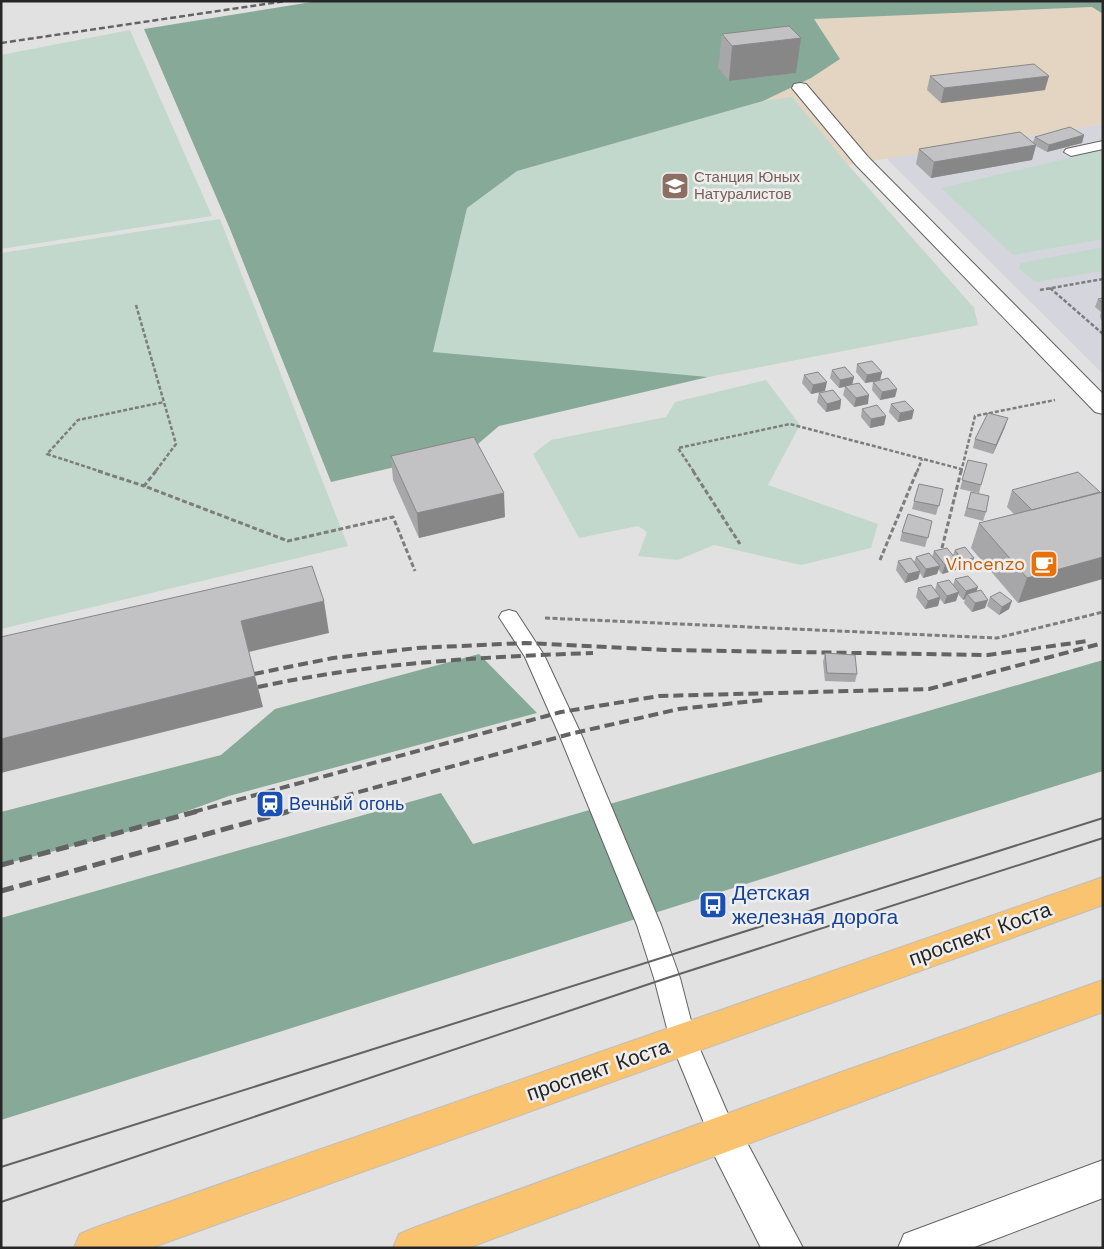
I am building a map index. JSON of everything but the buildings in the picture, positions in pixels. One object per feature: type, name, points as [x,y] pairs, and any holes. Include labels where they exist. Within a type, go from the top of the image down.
[{"type":"main road","name":"проспект Коста","points":[[94,1248],[1103,891]]},
{"type":"main road","points":[[413,1248],[723,1135],[943,1052],[1103,996]]},
{"type":"street","points":[[800,88],[862,161],[1096,400]]},
{"type":"street","points":[[723,1135],[783,1248]]},
{"type":"street","points":[[918,1248],[1103,1179]]},
{"type":"lane","points":[[1071,152],[1103,145]]},
{"type":"lane","points":[[509,617],[534,655],[561,712],[649,925],[667,978],[683,1040],[723,1135]]},
{"type":"path","points":[[1040,290],[1103,279]]},
{"type":"path","points":[[1050,288],[1103,334]]},
{"type":"path","points":[[136,305],[176,444],[144,486]]},
{"type":"path","points":[[942,548],[975,416],[1096,400]]},
{"type":"path","points":[[164,402],[78,420],[47,454],[144,486],[288,541],[393,517],[416,571]]},
{"type":"path","points":[[740,544],[678,448],[790,424],[961,469]]},
{"type":"path","points":[[880,560],[922,459]]},
{"type":"path","points":[[509,617],[997,638],[1103,612]]},
{"type":"shaded area","name":"Станция Юных Натуралистов","points":[[1092,7],[1103,14],[1103,124],[848,165],[974,308],[978,325],[708,377],[433,353],[467,208],[599,26]]},
{"type":"shaded area","points":[[1103,124],[1103,374],[886,158]]},
{"type":"green space","points":[[318,1],[1103,1],[1103,14],[1092,7],[814,19],[840,59],[811,78],[763,101],[517,171],[467,208],[433,352],[708,377],[499,426],[472,449],[331,482],[230,229],[144,29]]},
{"type":"green space","points":[[130,30],[212,216],[1,249],[1,55]]},
{"type":"green space","name":"Станция Юных Натуралистов","points":[[792,97],[848,165],[974,308],[978,325],[708,377],[433,353],[467,208],[517,171],[763,101]]},
{"type":"green space","points":[[1103,150],[1103,239],[1013,255],[941,188]]},
{"type":"green space","points":[[220,219],[348,546],[1,629],[1,253]]},
{"type":"green space","points":[[1103,247],[1103,271],[1037,282],[1019,268],[1021,263]]},
{"type":"green space","points":[[766,380],[800,425],[768,485],[878,524],[871,548],[801,565],[714,545],[678,560],[638,556],[647,532],[638,526],[579,538],[533,454],[551,440],[666,417],[675,402]]},
{"type":"green space","points":[[479,654],[537,713],[229,796],[134,830],[1,865],[1,812],[221,755],[275,709]]},
{"type":"green space","points":[[1103,660],[1103,771],[1,1120],[1,918],[441,793],[473,844]]},
{"type":"tram line","points":[[1,1167],[1103,818]]},
{"type":"tram line","points":[[1,1202],[667,978],[1103,838]]},
{"type":"railway","points":[[1,43],[286,1]]},
{"type":"railway","points":[[254,674],[333,658],[417,648],[525,643],[666,650],[988,655],[1088,641]]},
{"type":"railway","points":[[193,812],[561,712],[659,696],[929,689],[1103,643]]},
{"type":"railway","points":[[258,687],[341,672],[425,662],[593,653]]},
{"type":"railway","points":[[286,812],[570,734],[679,709],[764,700]]},
{"type":"railway","points":[[1,865],[198,811]]},
{"type":"railway","points":[[1,891],[290,811]]},
{"type":"place","name":"Станция Юных Натуралистов","points":[[675,186]]},
{"type":"place","name":"Vincenzo","points":[[1044,564]]},
{"type":"place","name":"Вечный огонь","points":[[270,804]]},
{"type":"place","name":"Детская железная дорога","points":[[713,905]]}]
